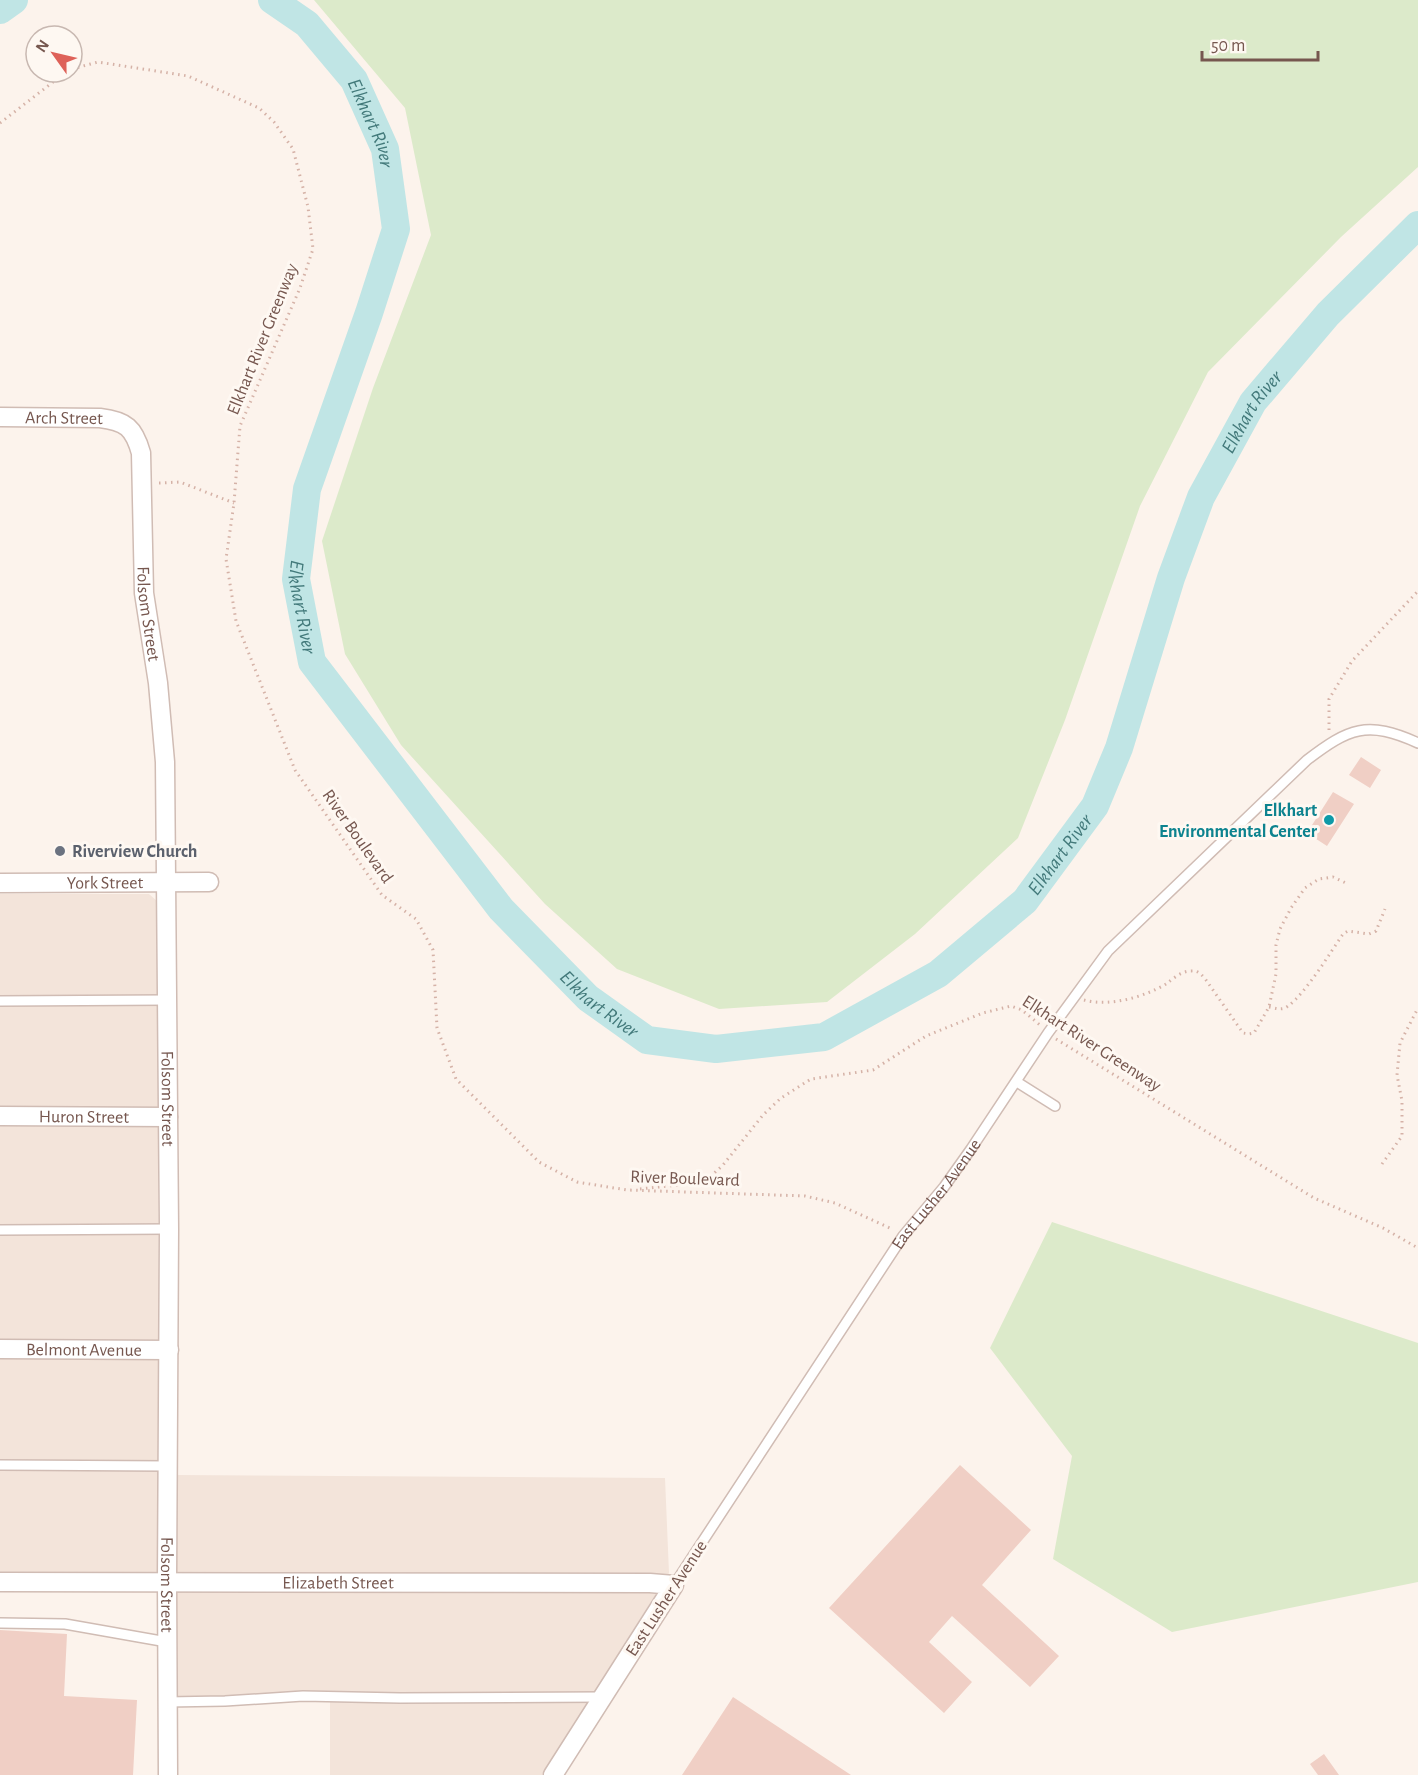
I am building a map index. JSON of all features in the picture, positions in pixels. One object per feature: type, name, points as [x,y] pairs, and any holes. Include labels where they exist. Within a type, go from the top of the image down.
[{"type":"street","name":"Arch Street","points":[[0,417],[100,418],[117,420],[128,426]]},
{"type":"street","name":"Folsom Street","points":[[128,426],[137,438],[141,453],[144,593],[158,682],[165,762],[169,1229],[168,1775]]},
{"type":"street","name":"York Street","points":[[0,883],[209,882]]},
{"type":"street","name":"Huron Street","points":[[0,1116],[168,1117]]},
{"type":"street","name":"Belmont Avenue","points":[[0,1349],[169,1350]]},
{"type":"street","name":"Elizabeth Street","points":[[0,1582],[650,1583],[674,1585]]},
{"type":"street","name":"East Lusher Avenue","points":[[553,1775],[674,1585]]},
{"type":"lane","name":"East Lusher Avenue","points":[[674,1585],[903,1236],[944,1187],[1048,1033],[1108,951],[1307,760],[1333,740],[1354,731],[1377,729],[1418,743]]},
{"type":"lane","points":[[0,1000],[167,1000]]},
{"type":"lane","points":[[1017,1082],[1055,1106]]},
{"type":"lane","points":[[0,1230],[169,1229]]},
{"type":"lane","points":[[0,1465],[168,1466]]},
{"type":"lane","points":[[0,1623],[65,1624],[167,1642]]},
{"type":"lane","points":[[167,1702],[303,1696],[603,1697]]},
{"type":"path","name":"Elkhart River Greenway","points":[[84,66],[98,62],[188,76],[259,108],[274,123],[293,149],[308,207],[312,249],[300,288],[240,426],[234,503]]},
{"type":"path","points":[[0,123],[50,84]]},
{"type":"path","points":[[141,487],[166,481],[180,482],[234,503]]},
{"type":"path","name":"River Boulevard","points":[[234,503],[226,558],[236,621],[295,770],[382,895],[416,919],[432,950],[437,1028],[456,1079],[539,1162],[577,1182],[627,1190],[805,1196],[835,1203],[903,1236]]},
{"type":"path","points":[[1333,740],[1328,728],[1329,699],[1352,661],[1418,591]]},
{"type":"path","points":[[1074,997],[1095,1003],[1110,1003],[1128,999],[1164,985],[1182,973],[1192,970],[1200,973],[1206,980],[1243,1033],[1254,1033],[1261,1025],[1269,1006],[1276,974],[1276,945],[1280,929],[1291,908],[1305,888],[1319,879],[1333,877],[1348,884]]},
{"type":"path","points":[[1269,1006],[1281,1010],[1288,1006],[1309,982],[1343,934],[1348,931],[1369,934],[1376,931],[1385,909]]},
{"type":"path","name":"Elkhart River Greenway","points":[[627,1190],[696,1183],[710,1177],[723,1165],[763,1115],[781,1098],[811,1079],[873,1070],[927,1036],[982,1013],[1011,1006],[1022,1010],[1048,1033],[1314,1198],[1383,1228],[1418,1248]]},
{"type":"path","points":[[1382,1164],[1402,1136],[1402,1101],[1397,1076],[1400,1043],[1418,1008]]},
{"type":"shaded area","points":[[0,894],[149,894],[157,901],[160,1564],[157,1572],[148,1575],[0,1574]]},
{"type":"shaded area","points":[[177,1475],[665,1478],[669,1573],[542,1775],[330,1775],[330,1700],[176,1705]]},
{"type":"green space","points":[[314,0],[1418,0],[1418,167],[1341,237],[1208,372],[1140,506],[1065,720],[1018,838],[915,934],[827,1002],[719,1009],[617,969],[545,904],[401,745],[345,654],[322,541],[373,388],[431,235],[405,108]]},
{"type":"green space","points":[[1052,1222],[1418,1343],[1418,1582],[1172,1632],[1053,1559],[1072,1456],[990,1348]]},
{"type":"building","points":[[1361,757],[1381,770],[1370,788],[1349,775]]},
{"type":"building","name":"Elkhart Environmental Center","points":[[1333,792],[1354,804],[1327,846],[1307,833]]},
{"type":"building","points":[[960,1465],[1031,1530],[982,1585],[1059,1656],[1030,1687],[952,1616],[929,1642],[972,1682],[944,1713],[829,1608]]},
{"type":"building","points":[[0,1630],[67,1634],[64,1696],[137,1700],[133,1775],[0,1775]]},
{"type":"building","points":[[733,1697],[851,1775],[682,1775]]},
{"type":"building","points":[[1324,1754],[1339,1775],[1318,1775],[1310,1764]]},
{"type":"waterway","name":"Elkhart River","points":[[0,10],[14,0]]},
{"type":"waterway","name":"Elkhart River","points":[[272,0],[307,24],[354,80],[385,149],[396,229],[307,489],[296,579],[312,662],[501,909],[588,998],[647,1040],[716,1049],[824,1037],[938,974],[1025,901],[1095,806],[1119,748],[1171,578],[1201,497],[1253,402],[1328,314],[1418,225]]},
{"type":"place","name":"Elkhart Environmental Center","points":[[1329,820]]},
{"type":"place","name":"Riverview Church","points":[[60,851]]}]
